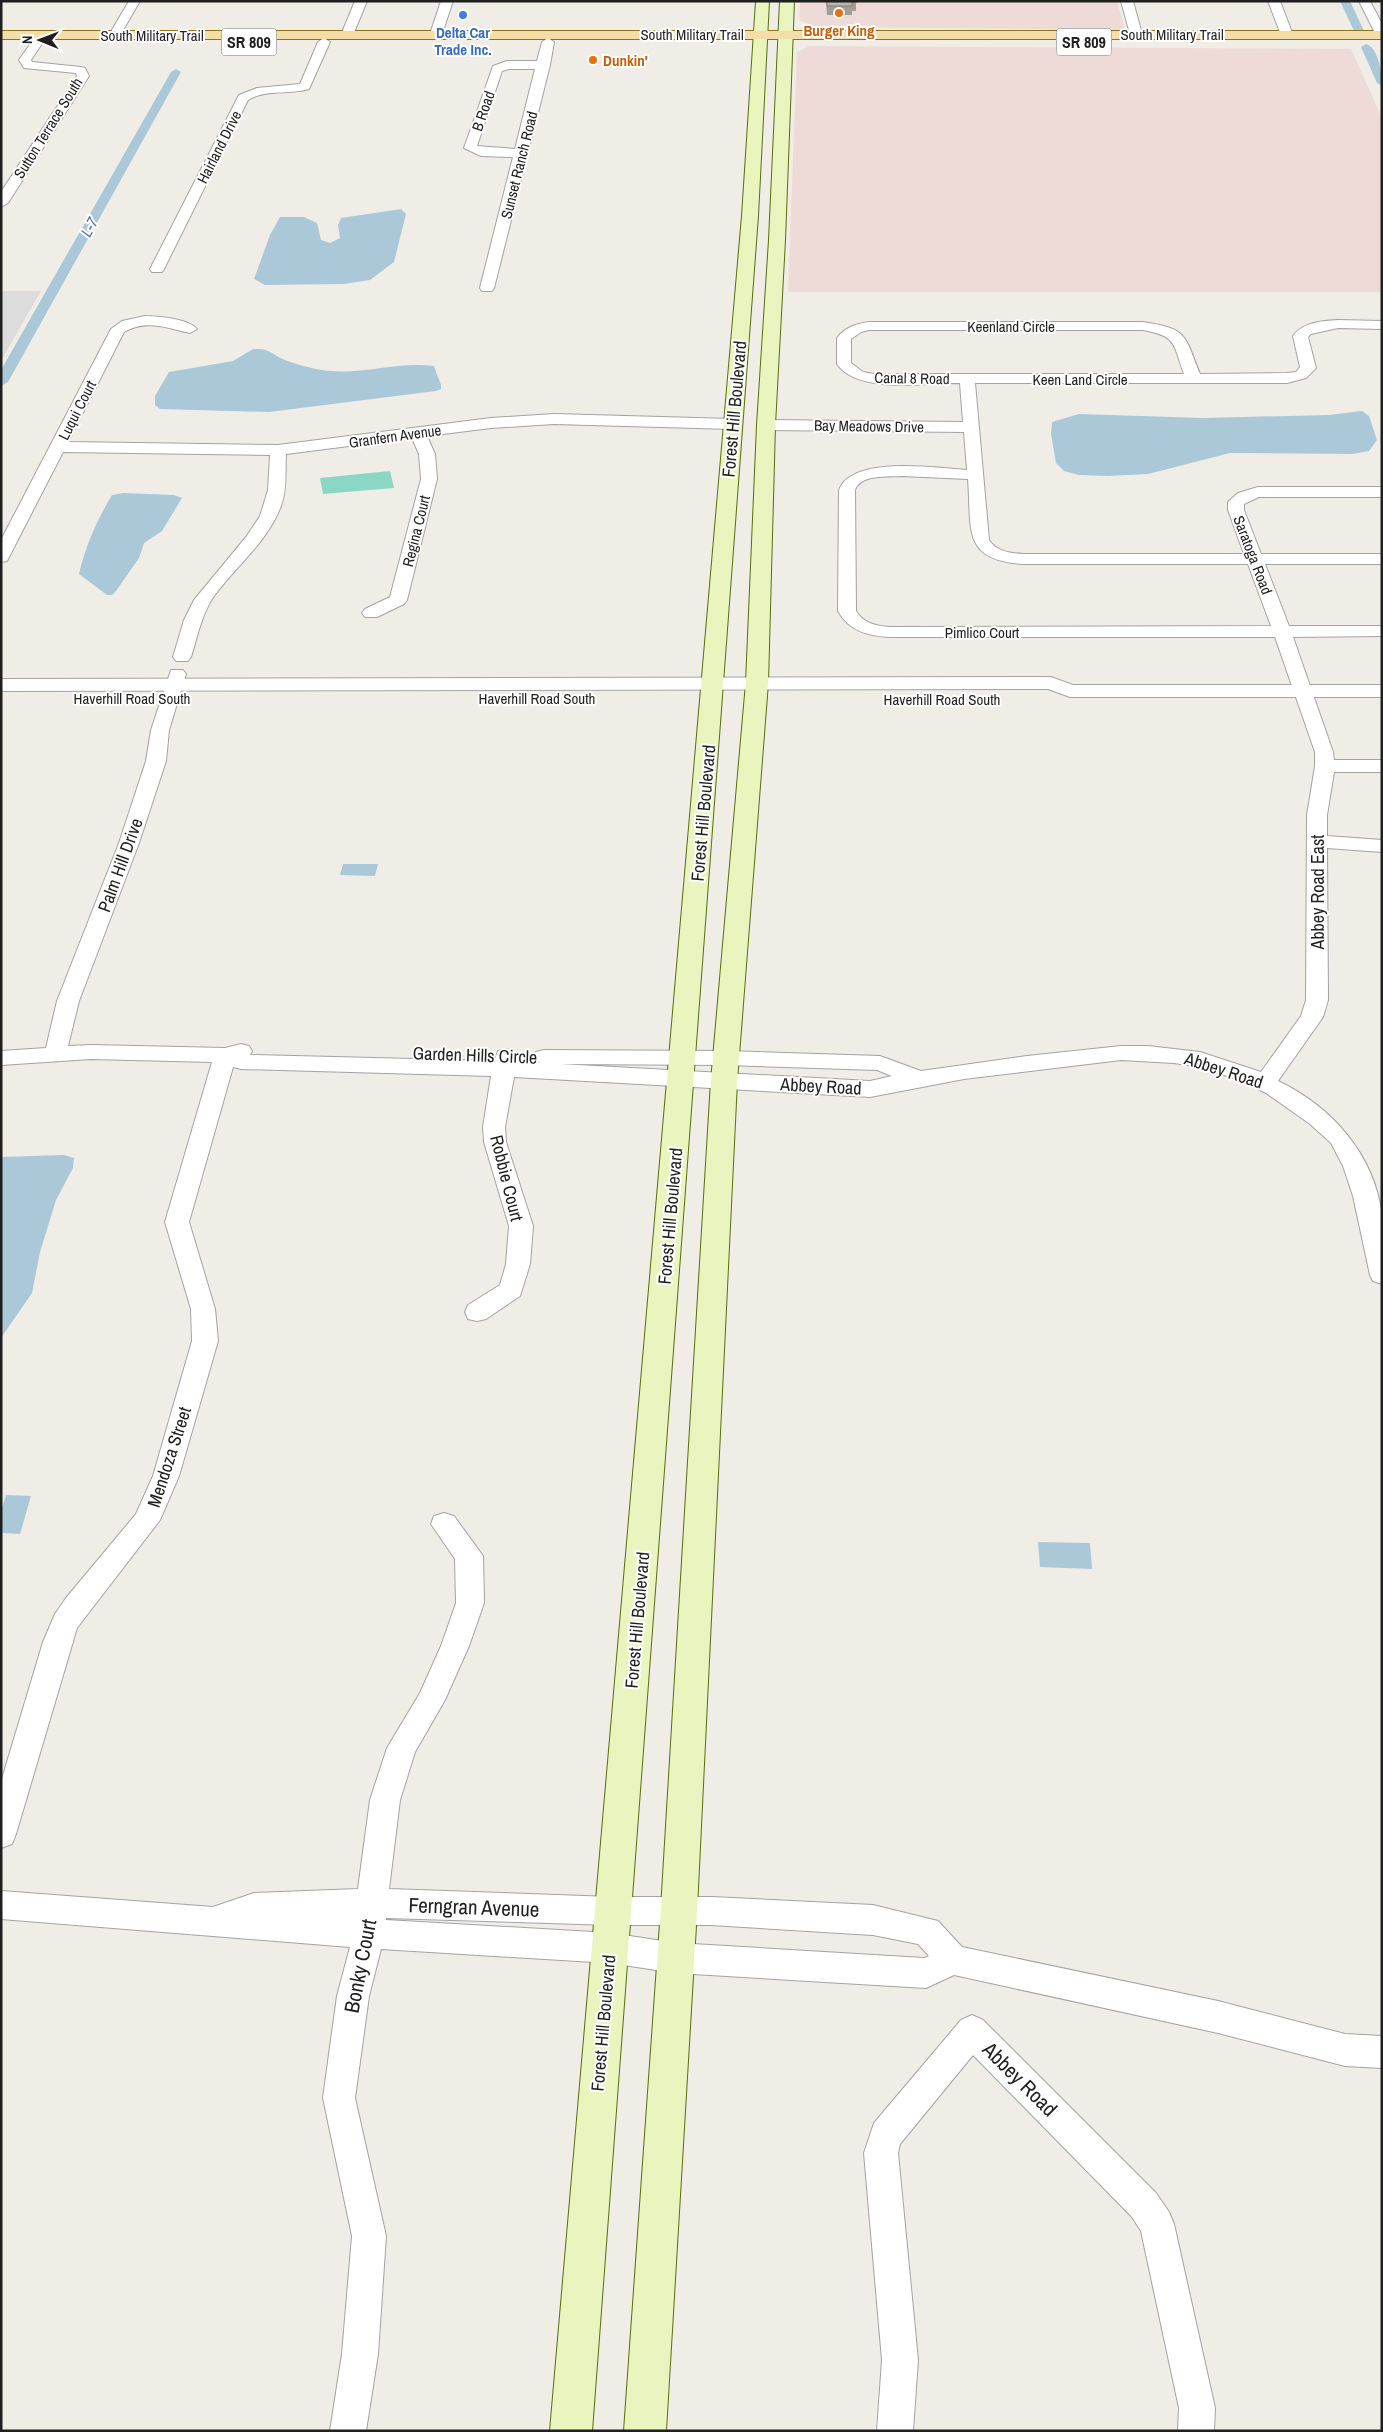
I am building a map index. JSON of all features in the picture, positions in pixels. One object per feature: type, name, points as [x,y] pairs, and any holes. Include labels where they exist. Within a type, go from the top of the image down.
[{"type":"main road","name":"Forest Hill Boulevard","points":[[571,2431],[713,691],[732,424],[749,234],[763,1]]},
{"type":"main road","name":"Forest Hill Boulevard","points":[[646,2431],[676,1958],[725,1069],[756,691],[766,425],[777,240],[787,1]]},
{"type":"main road","name":"South Military Trail","points":[[1,42],[111,38],[202,39],[218,35],[347,34],[761,38],[1136,34],[1382,36]]},
{"type":"main road","points":[[1050,42],[1073,38],[1174,39],[1188,34]]},
{"type":"main road","name":"South Military Trail","points":[[1,36],[42,38],[58,35],[111,38],[324,42],[548,42],[761,38]]},
{"type":"main road","points":[[324,42],[343,38],[429,35]]},
{"type":"main road","points":[[1206,42],[1219,38],[1312,38],[1326,35]]},
{"type":"main road","name":"South Military Trail","points":[[785,38],[1050,42],[1382,43]]},
{"type":"main road","points":[[755,144],[780,158]]},
{"type":"main road","points":[[749,234],[777,240]]},
{"type":"main road","points":[[749,234],[776,258]]},
{"type":"main road","points":[[735,390],[742,408],[766,425]]},
{"type":"main road","points":[[732,424],[749,434],[758,444],[765,461]]},
{"type":"street","points":[[111,38],[135,1]]},
{"type":"street","points":[[347,34],[361,1]]},
{"type":"street","points":[[429,35],[447,1]]},
{"type":"street","points":[[1127,1],[1136,34]]},
{"type":"street","points":[[1274,1],[1287,34]]},
{"type":"street","points":[[1364,1],[1382,36]]},
{"type":"street","name":"Sutton Terrace South","points":[[1,203],[83,76],[81,71],[77,70],[28,65],[25,60],[37,42]]},
{"type":"street","name":"Hairland Drive","points":[[157,269],[243,98],[257,92],[294,90],[305,86],[324,42]]},
{"type":"street","name":"Sunset Ranch Road","points":[[487,288],[544,65],[548,42]]},
{"type":"street","name":"B Road","points":[[522,153],[481,152],[470,148],[497,68],[506,65],[544,65]]},
{"type":"street","name":"Luqui Court","points":[[1,557],[118,329],[131,322],[165,320],[190,329]]},
{"type":"street","points":[[1194,379],[1295,377],[1308,368],[1300,336],[1306,329],[1327,325],[1382,325]]},
{"type":"street","name":"Keenland Circle","points":[[858,375],[844,364],[844,338],[857,328],[869,326],[1143,326],[1168,330],[1178,337],[1194,379]]},
{"type":"street","name":"Canal 8 Road","points":[[858,375],[874,379],[967,379]]},
{"type":"street","points":[[967,379],[981,540],[988,549],[1003,556],[1023,559],[1382,558]]},
{"type":"street","name":"Keen Land Circle","points":[[967,379],[1194,379]]},
{"type":"street","name":"Granfern Avenue","points":[[58,447],[278,450],[491,423],[554,419],[732,424]]},
{"type":"street","name":"Bay Meadows Drive","points":[[766,425],[971,427]]},
{"type":"street","name":"Regina Court","points":[[372,614],[398,600],[429,479],[428,459],[418,433]]},
{"type":"street","name":"Palm Hill Drive","points":[[55,1054],[68,1001],[129,843],[156,761],[160,730],[193,619],[203,599],[266,520],[277,488],[278,450]]},
{"type":"street","name":"Pimlico Court","points":[[975,475],[882,473],[864,475],[851,481],[847,490],[848,611],[854,621],[869,629],[890,632],[1382,631]]},
{"type":"street","name":"Saratoga Road","points":[[1302,690],[1282,631],[1236,510],[1236,502],[1244,496],[1258,492],[1382,492]]},
{"type":"street","name":"Haverhill Road South","points":[[1,699],[176,679]]},
{"type":"street","name":"Haverhill Road South","points":[[1,685],[176,679],[756,691],[1056,700],[1070,691],[1382,690]]},
{"type":"street","name":"Abbey Road East","points":[[1265,1083],[1312,1017],[1317,1000],[1317,815],[1325,766],[1324,752],[1302,690]]},
{"type":"street","points":[[1325,766],[1382,766]]},
{"type":"street","points":[[1317,840],[1382,846]]},
{"type":"street","name":"Garden Hills Circle","points":[[1,1058],[124,1052],[225,1055],[242,1062],[506,1063],[725,1069]]},
{"type":"street","name":"Abbey Road","points":[[725,1069],[870,1089],[917,1078],[1034,1062],[1147,1052],[1202,1059],[1265,1083],[1285,1093],[1328,1126],[1347,1149],[1376,1217],[1382,1275]]},
{"type":"street","name":"Mendoza Street","points":[[1,1834],[57,1642],[65,1622],[148,1520],[166,1476],[198,1368],[205,1341],[206,1320],[204,1305],[179,1235],[177,1222],[225,1055]]},
{"type":"street","name":"Robbie Court","points":[[477,1312],[511,1290],[518,1264],[521,1226],[495,1142],[496,1112],[506,1063]]},
{"type":"street","name":"Bonky Court","points":[[348,2431],[360,2354],[368,2236],[342,2124],[339,2098],[353,1996],[369,1934],[385,1800],[402,1748],[431,1700],[455,1646],[470,1604],[469,1556],[444,1524]]},
{"type":"street","name":"Ferngran Avenue","points":[[212,1922],[254,1907],[372,1904],[611,1929],[676,1958]]},
{"type":"street","name":"Ferngran Avenue","points":[[1,1905],[369,1934],[611,1929],[678,1909]]},
{"type":"street","points":[[678,1909],[873,1920],[927,1930],[953,1960],[1218,2016],[1345,2050],[1382,2052]]},
{"type":"street","points":[[676,1958],[926,1973],[953,1960]]},
{"type":"street","name":"Abbey Road","points":[[895,2431],[900,2360],[881,2154],[886,2135],[972,2031],[1144,2205],[1157,2224],[1197,2408],[1196,2431]]},
{"type":"shaded area","points":[[800,1],[1117,1],[1125,30],[817,27],[799,20]]},
{"type":"shaded area","points":[[810,46],[1351,49],[1382,118],[1382,292],[788,292],[797,52]]},
{"type":"shaded area","points":[[1,291],[41,291],[1,361]]},
{"type":"green space","points":[[390,471],[394,488],[323,494],[320,478]]},
{"type":"water","points":[[401,209],[406,214],[394,262],[370,280],[344,284],[265,285],[254,279],[270,235],[280,217],[304,217],[317,223],[321,240],[330,243],[340,238],[338,225],[341,218]]},
{"type":"water","points":[[253,349],[267,350],[285,360],[322,370],[350,371],[406,365],[434,366],[441,389],[269,412],[160,409],[155,405],[155,396],[169,372],[233,361]]},
{"type":"water","points":[[1362,411],[1369,416],[1377,440],[1369,451],[1352,454],[1230,453],[1148,474],[1079,475],[1064,471],[1056,463],[1051,434],[1052,422],[1079,414],[1202,418],[1329,415]]},
{"type":"water","points":[[123,493],[174,495],[182,498],[162,531],[144,543],[139,558],[116,591],[112,595],[107,595],[79,574],[88,544],[107,504],[112,495]]},
{"type":"water","points":[[343,864],[378,864],[375,876],[340,875]]},
{"type":"water","points":[[64,1155],[74,1158],[73,1168],[56,1200],[40,1252],[32,1293],[1,1338],[1,1157]]},
{"type":"water","points":[[6,1495],[31,1496],[20,1534],[1,1533],[1,1511]]},
{"type":"water","points":[[1038,1542],[1090,1543],[1092,1569],[1040,1567]]},
{"type":"building","points":[[827,1],[857,2],[852,2],[852,6],[827,6]]},
{"type":"waterway","points":[[1345,1],[1359,31]]},
{"type":"waterway","points":[[1366,47],[1382,83]]},
{"type":"waterway","name":"L-7","points":[[1,382],[176,72]]},
{"type":"place","name":"Burger King","points":[[839,13]]},
{"type":"place","name":"Delta Car Trade Inc.","points":[[463,15]]},
{"type":"place","name":"Dunkin'","points":[[593,60]]}]
